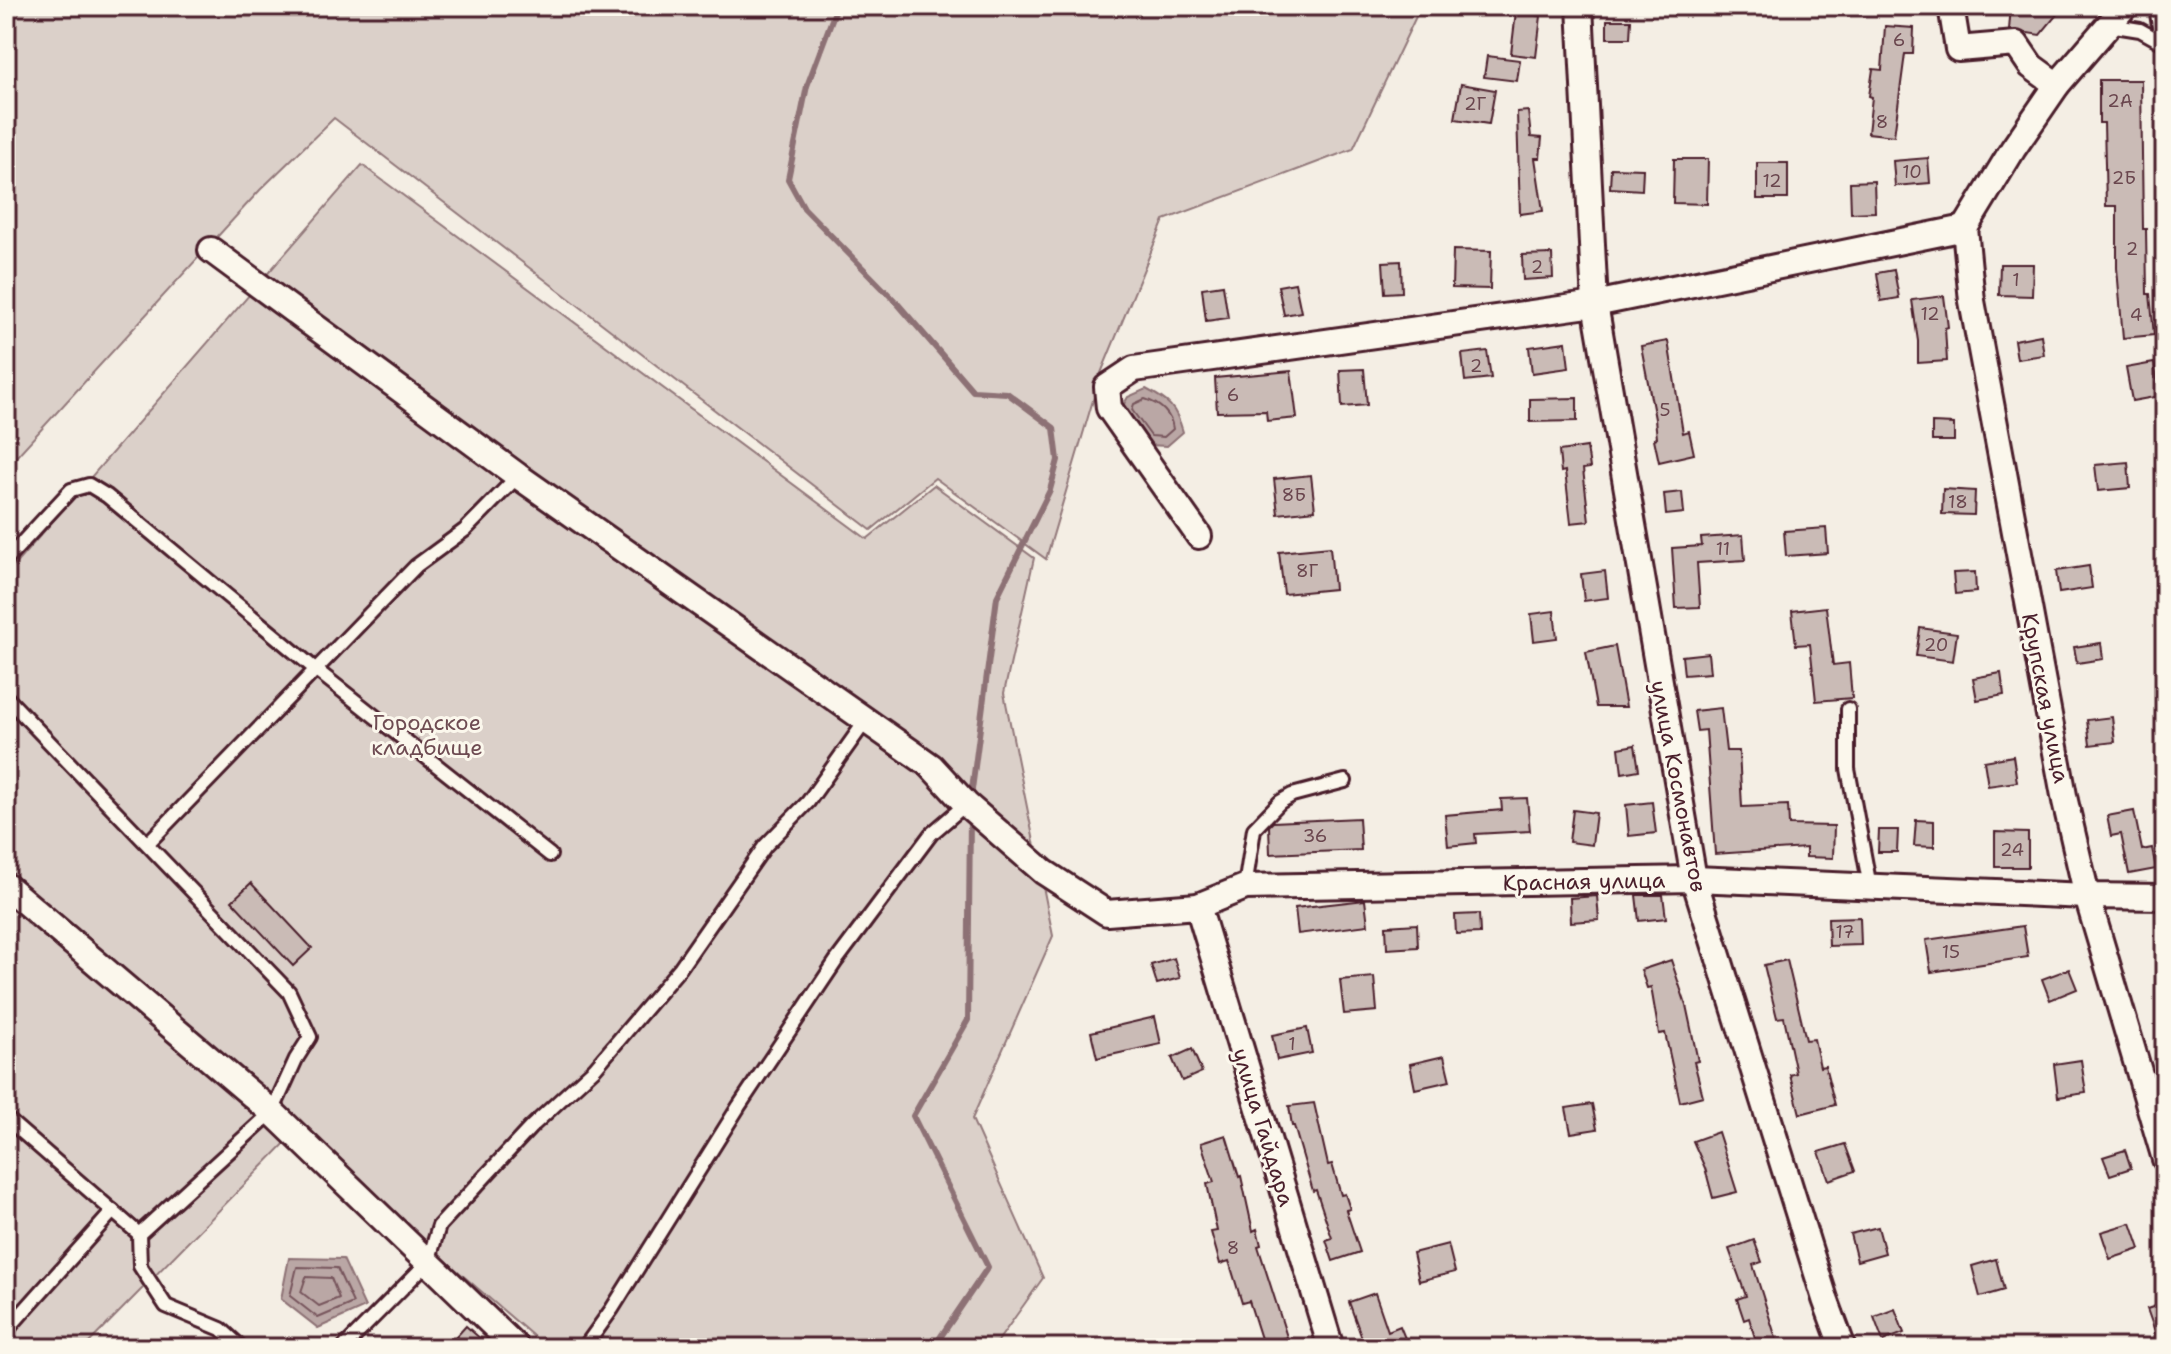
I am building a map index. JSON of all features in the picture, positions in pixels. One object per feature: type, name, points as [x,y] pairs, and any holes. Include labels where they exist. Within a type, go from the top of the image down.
[{"type":"street","name":"улица Космонавтов","points":[[1580,6],[1595,304],[1694,879],[1820,1284],[1843,1348]]},
{"type":"street","points":[[1951,6],[1958,49],[2016,44],[2031,66],[2057,85]]},
{"type":"street","points":[[1199,536],[1109,408],[1107,387],[1134,369],[1595,304],[1965,228],[2057,85],[2125,6]]},
{"type":"street","points":[[2162,6],[2165,26]]},
{"type":"street","name":"Крупская улица","points":[[1965,228],[1972,301],[2065,801],[2087,896],[2165,1159]]},
{"type":"street","name":"Красная улица","points":[[211,250],[518,476],[931,766],[966,804],[1044,872],[1107,913],[1198,906],[1245,887],[1694,879],[2165,897]]},
{"type":"street","points":[[6,886],[272,1112],[517,1348]]},
{"type":"street","name":"улица Гайдара","points":[[1198,906],[1331,1348]]},
{"type":"lane","points":[[2109,25],[2140,30],[2165,44]]},
{"type":"lane","points":[[148,843],[416,566],[465,530],[518,476]]},
{"type":"lane","points":[[6,560],[71,490],[89,485],[107,496],[315,669],[550,855]]},
{"type":"lane","points":[[6,697],[289,992],[310,1037],[296,1059],[272,1112],[139,1234]]},
{"type":"lane","points":[[1848,709],[1848,769],[1870,887]]},
{"type":"lane","points":[[343,1348],[428,1262],[439,1226],[531,1127],[595,1068],[680,968],[765,846],[808,802],[867,719]]},
{"type":"lane","points":[[1245,887],[1254,829],[1280,802],[1292,795],[1345,781]]},
{"type":"lane","points":[[584,1348],[836,961],[931,834],[966,804]]},
{"type":"lane","points":[[6,1118],[139,1234],[140,1266],[166,1306],[221,1329],[242,1348]]},
{"type":"lane","points":[[6,1331],[113,1211]]},
{"type":"green space","points":[[6,6],[1421,6],[1353,149],[1164,220],[1101,373],[1046,559],[935,478],[871,530],[334,118],[260,190],[6,468]]},
{"type":"green space","name":"Городское кладбище","points":[[362,165],[867,539],[934,485],[1034,558],[1004,693],[1053,936],[972,1119],[1043,1278],[993,1348],[547,1348],[296,1132],[84,1348],[6,1348],[6,575]]},
{"type":"water","points":[[1146,389],[1170,406],[1180,423],[1183,432],[1167,446],[1148,445],[1121,409],[1128,397]]},
{"type":"water","points":[[289,1258],[343,1259],[365,1307],[318,1328],[281,1299]]},
{"type":"building","points":[[2011,6],[2064,6],[2040,35],[2009,30]]},
{"type":"building","points":[[1516,12],[1541,16],[1536,57],[1511,54]]},
{"type":"building","points":[[1607,20],[1631,20],[1630,38],[1607,38]]},
{"type":"building","points":[[1885,26],[1914,28],[1913,54],[1905,54],[1894,136],[1868,133],[1873,69],[1882,70]]},
{"type":"building","points":[[1487,56],[1520,60],[1517,81],[1484,77]]},
{"type":"building","points":[[2099,80],[2141,80],[2143,229],[2146,229],[2147,294],[2150,294],[2154,335],[2123,338],[2117,268],[2117,206],[2106,206],[2104,123],[2099,123]]},
{"type":"building","points":[[1461,84],[1495,90],[1489,124],[1455,119]]},
{"type":"building","points":[[1528,111],[1531,137],[1542,138],[1540,158],[1535,158],[1543,211],[1520,214],[1517,112]]},
{"type":"building","points":[[1928,158],[1930,183],[1895,186],[1893,161]]},
{"type":"building","points":[[1674,159],[1708,159],[1707,204],[1673,203]]},
{"type":"building","points":[[1757,163],[1788,163],[1788,199],[1757,199]]},
{"type":"building","points":[[1611,168],[1643,169],[1642,190],[1610,188]]},
{"type":"building","points":[[1874,181],[1875,212],[1851,213],[1850,182]]},
{"type":"building","points":[[1453,250],[1491,251],[1490,289],[1452,288]]},
{"type":"building","points":[[1552,254],[1553,278],[1523,280],[1522,255]]},
{"type":"building","points":[[1401,261],[1402,292],[1385,293],[1383,262]]},
{"type":"building","points":[[2000,264],[2033,264],[2032,296],[1999,295]]},
{"type":"building","points":[[1894,270],[1899,298],[1881,301],[1877,273]]},
{"type":"building","points":[[1295,283],[1301,312],[1284,315],[1278,286]]},
{"type":"building","points":[[1223,285],[1228,318],[1206,321],[1202,288]]},
{"type":"building","points":[[1944,296],[1948,327],[1945,328],[1947,361],[1918,363],[1912,300]]},
{"type":"building","points":[[2041,335],[2044,355],[2017,359],[2014,340]]},
{"type":"building","points":[[1668,341],[1683,433],[1689,431],[1694,454],[1659,462],[1654,439],[1657,438],[1655,419],[1641,346]]},
{"type":"building","points":[[1566,342],[1569,368],[1532,373],[1529,347]]},
{"type":"building","points":[[1487,351],[1491,378],[1465,381],[1462,354]]},
{"type":"building","points":[[2154,363],[2160,396],[2132,401],[2126,368]]},
{"type":"building","points":[[1364,369],[1367,405],[1342,407],[1340,370]]},
{"type":"building","points":[[1291,371],[1297,418],[1267,421],[1266,411],[1217,412],[1215,378]]},
{"type":"building","points":[[1577,398],[1577,421],[1530,422],[1530,399]]},
{"type":"building","points":[[1932,423],[1954,424],[1954,441],[1932,441]]},
{"type":"building","points":[[1587,447],[1590,468],[1583,469],[1589,521],[1571,523],[1565,471],[1561,472],[1559,451]]},
{"type":"building","points":[[2128,462],[2130,488],[2098,491],[2095,465]]},
{"type":"building","points":[[1311,475],[1315,510],[1278,514],[1274,479]]},
{"type":"building","points":[[1943,489],[1975,491],[1974,515],[1942,514]]},
{"type":"building","points":[[1682,492],[1684,513],[1666,515],[1664,494]]},
{"type":"building","points":[[1826,528],[1828,553],[1786,556],[1784,531]]},
{"type":"building","points":[[1743,535],[1745,560],[1697,563],[1700,607],[1676,608],[1672,548],[1702,546],[1701,538]]},
{"type":"building","points":[[1330,547],[1334,589],[1284,594],[1279,552]]},
{"type":"building","points":[[2089,566],[2092,588],[2059,593],[2056,571]]},
{"type":"building","points":[[1605,571],[1608,598],[1584,601],[1581,574]]},
{"type":"building","points":[[1975,572],[1976,592],[1955,594],[1953,573]]},
{"type":"building","points":[[1826,607],[1833,665],[1849,663],[1852,698],[1816,701],[1810,644],[1796,645],[1792,611]]},
{"type":"building","points":[[1554,611],[1557,638],[1534,641],[1531,614]]},
{"type":"building","points":[[1920,628],[1957,633],[1953,661],[1916,656]]},
{"type":"building","points":[[2101,643],[2103,659],[2077,663],[2074,647]]},
{"type":"building","points":[[1615,646],[1626,707],[1596,707],[1586,652]]},
{"type":"building","points":[[1708,653],[1710,673],[1684,675],[1682,656]]},
{"type":"building","points":[[2001,673],[2004,695],[1977,700],[1973,678]]},
{"type":"building","points":[[1721,708],[1726,751],[1739,751],[1742,807],[1788,805],[1789,825],[1834,826],[1833,858],[1806,857],[1806,848],[1715,854],[1706,730],[1697,731],[1694,711]]},
{"type":"building","points":[[2112,717],[2115,742],[2090,745],[2087,720]]},
{"type":"building","points":[[1635,745],[1639,770],[1622,773],[1619,748]]},
{"type":"building","points":[[2013,756],[2017,782],[1988,786],[1984,761]]},
{"type":"building","points":[[1527,798],[1530,831],[1475,834],[1476,843],[1448,846],[1445,815],[1502,810],[1501,799]]},
{"type":"building","points":[[1652,802],[1656,833],[1629,836],[1626,805]]},
{"type":"building","points":[[1573,810],[1596,813],[1592,845],[1569,842]]},
{"type":"building","points":[[2134,811],[2142,850],[2152,848],[2156,869],[2129,874],[2121,834],[2111,836],[2107,816]]},
{"type":"building","points":[[1359,818],[1361,850],[1270,854],[1269,826],[1273,822]]},
{"type":"building","points":[[1916,820],[1934,821],[1934,847],[1914,846]]},
{"type":"building","points":[[1879,830],[1898,830],[1897,852],[1878,852]]},
{"type":"building","points":[[1995,832],[2028,833],[2028,867],[1995,867]]},
{"type":"building","points":[[251,883],[312,948],[293,966],[232,901]]},
{"type":"building","points":[[1636,895],[1663,895],[1666,918],[1639,921]]},
{"type":"building","points":[[1597,896],[1599,920],[1571,922],[1570,898]]},
{"type":"building","points":[[1365,900],[1368,925],[1298,934],[1295,908]]},
{"type":"building","points":[[1479,914],[1480,933],[1456,934],[1455,915]]},
{"type":"building","points":[[1860,917],[1861,945],[1829,946],[1828,918]]},
{"type":"building","points":[[1417,924],[1418,947],[1387,949],[1386,926]]},
{"type":"building","points":[[2023,926],[2028,957],[1931,972],[1926,940]]},
{"type":"building","points":[[1174,958],[1180,978],[1157,984],[1151,965]]},
{"type":"building","points":[[1671,960],[1686,1005],[1698,1061],[1694,1062],[1703,1096],[1680,1102],[1665,1033],[1659,1034],[1651,987],[1647,988],[1641,970]]},
{"type":"building","points":[[1787,960],[1806,1040],[1814,1039],[1820,1067],[1825,1066],[1835,1105],[1800,1114],[1790,1075],[1796,1073],[1784,1017],[1777,1018],[1764,965]]},
{"type":"building","points":[[2069,969],[2077,989],[2050,1000],[2042,979]]},
{"type":"building","points":[[1374,977],[1377,1011],[1344,1014],[1340,980]]},
{"type":"building","points":[[1155,1017],[1161,1044],[1097,1058],[1091,1032]]},
{"type":"building","points":[[1307,1028],[1312,1053],[1277,1060],[1272,1035]]},
{"type":"building","points":[[1192,1049],[1202,1072],[1182,1081],[1172,1058]]},
{"type":"building","points":[[1444,1056],[1450,1081],[1415,1089],[1410,1064]]},
{"type":"building","points":[[2081,1060],[2086,1093],[2058,1097],[2054,1064]]},
{"type":"building","points":[[1314,1103],[1328,1165],[1332,1164],[1341,1195],[1345,1194],[1350,1209],[1346,1210],[1360,1252],[1333,1261],[1326,1240],[1332,1238],[1316,1190],[1313,1191],[1292,1126],[1289,1106]]},
{"type":"building","points":[[1592,1104],[1597,1129],[1571,1133],[1566,1108]]},
{"type":"building","points":[[1718,1132],[1737,1192],[1713,1198],[1693,1141]]},
{"type":"building","points":[[1226,1135],[1241,1176],[1253,1231],[1257,1229],[1261,1245],[1258,1246],[1287,1337],[1263,1345],[1249,1301],[1242,1303],[1229,1261],[1220,1264],[1211,1232],[1217,1231],[1207,1184],[1214,1182],[1201,1143]]},
{"type":"building","points":[[1845,1144],[1855,1171],[1829,1180],[1819,1152]]},
{"type":"building","points":[[2125,1150],[2131,1168],[2110,1175],[2103,1157]]},
{"type":"building","points":[[2131,1223],[2140,1249],[2110,1259],[2101,1232]]},
{"type":"building","points":[[1878,1227],[1885,1253],[1857,1261],[1850,1234]]},
{"type":"building","points":[[1754,1240],[1762,1262],[1753,1265],[1779,1348],[1758,1348],[1749,1318],[1744,1320],[1737,1299],[1746,1296],[1729,1249]]},
{"type":"building","points":[[1448,1244],[1455,1272],[1419,1281],[1413,1253]]},
{"type":"building","points":[[1996,1259],[2004,1290],[1980,1297],[1972,1266]]},
{"type":"building","points":[[1375,1293],[1388,1331],[1400,1326],[1409,1348],[1347,1348],[1363,1341],[1349,1302]]},
{"type":"building","points":[[2165,1303],[2165,1348],[2161,1348],[2147,1309]]},
{"type":"building","points":[[1895,1309],[1904,1333],[1883,1341],[1874,1317]]},
{"type":"building","points":[[466,1326],[491,1348],[446,1348]]},
{"type":"waterway","points":[[837,6],[807,86],[788,179],[804,208],[897,303],[973,391],[1007,393],[1054,428],[1058,460],[1050,490],[997,597],[971,797]]},
{"type":"waterway","points":[[933,1348],[988,1267],[913,1116],[968,1020],[970,817]]}]
